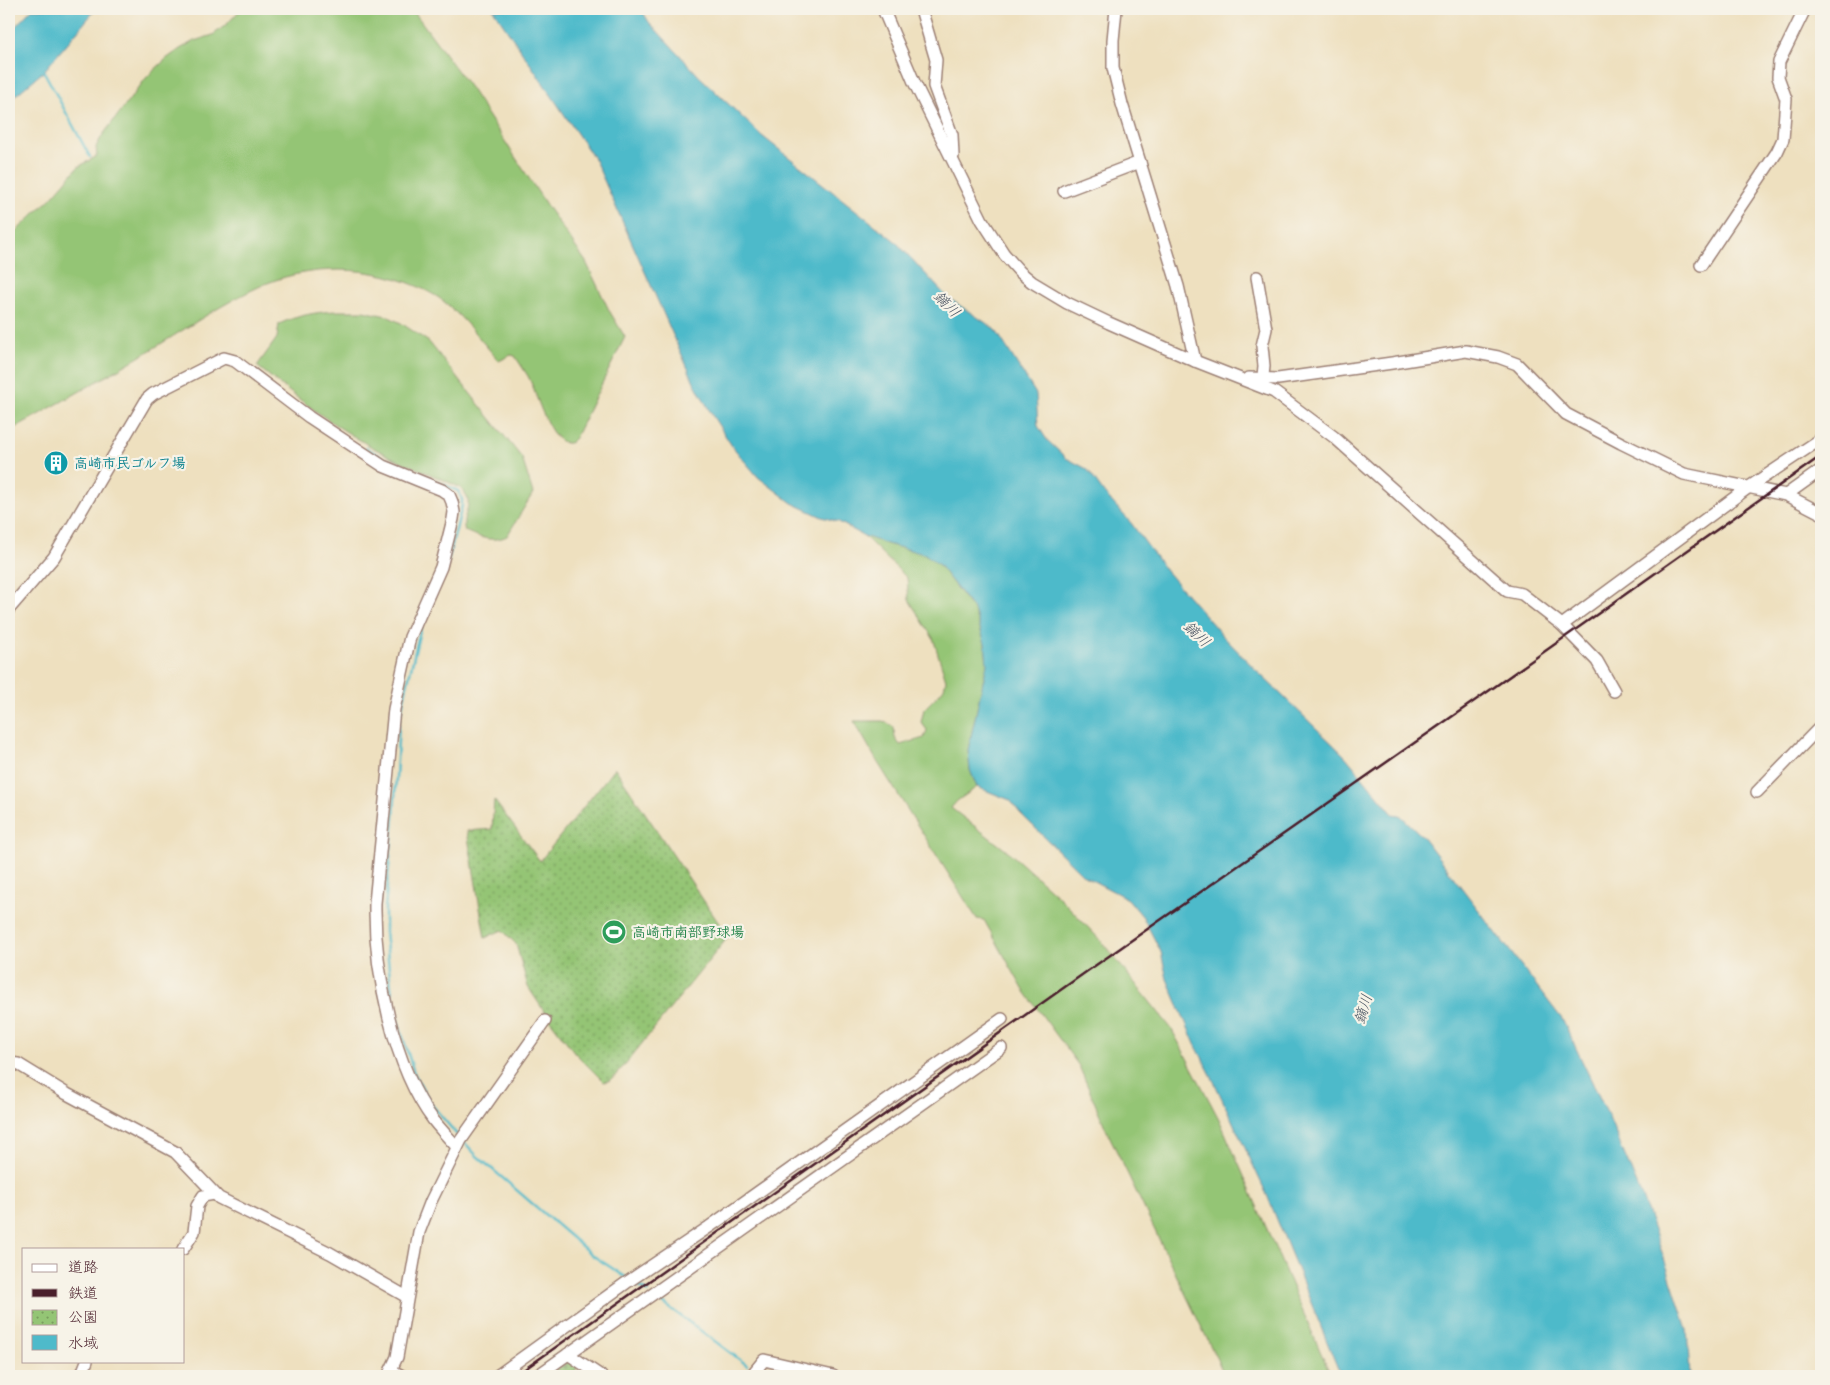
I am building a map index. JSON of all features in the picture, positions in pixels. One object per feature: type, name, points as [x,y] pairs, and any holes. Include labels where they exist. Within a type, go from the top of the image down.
[{"type":"street","points":[[883,9],[914,82],[982,220],[1004,254],[1020,272],[1032,282],[1067,303],[1195,361],[1239,377],[1262,382],[1466,351],[1498,357],[1516,364],[1566,414],[1623,445],[1684,474],[1786,495],[1821,513]]},
{"type":"street","points":[[921,9],[936,60],[934,86],[952,135],[953,160]]},
{"type":"street","points":[[1116,9],[1113,68],[1122,104],[1178,286],[1195,361]]},
{"type":"street","points":[[1702,265],[1777,152],[1783,139],[1786,99],[1778,77],[1779,62],[1805,9]]},
{"type":"street","points":[[1064,191],[1140,162]]},
{"type":"street","points":[[1257,277],[1266,330],[1262,346],[1264,366],[1262,382]]},
{"type":"street","points":[[9,609],[54,557],[146,399],[224,358],[240,364],[309,417],[383,466],[442,490],[450,498],[454,512],[441,567],[410,637],[394,709],[374,924],[382,992],[405,1069],[434,1121],[457,1147]]},
{"type":"street","points":[[1262,382],[1334,437],[1508,591],[1522,594],[1562,625],[1597,661],[1614,691]]},
{"type":"street","points":[[1562,625],[1749,487],[1821,439]]},
{"type":"street","points":[[1786,495],[1821,470]]},
{"type":"street","points":[[1757,792],[1821,726]]},
{"type":"street","points":[[497,1376],[1002,1019]]},
{"type":"street","points":[[402,1376],[389,1373],[397,1357],[407,1297],[424,1218],[457,1147],[545,1021]]},
{"type":"street","points":[[537,1376],[1001,1048]]},
{"type":"street","points":[[9,1063],[18,1064],[67,1094],[175,1152],[214,1194],[330,1253],[407,1297]]},
{"type":"street","points":[[184,1248],[194,1232],[200,1201],[203,1196],[214,1194]]},
{"type":"street","points":[[568,1354],[601,1376]]},
{"type":"street","points":[[750,1376],[764,1360],[833,1376]]},
{"type":"street","points":[[82,1376],[87,1362]]},
{"type":"green space","points":[[241,9],[412,9],[471,89],[586,262],[610,312],[625,337],[575,438],[570,443],[562,442],[550,427],[528,376],[515,356],[511,355],[499,361],[461,317],[436,296],[396,278],[352,270],[307,272],[265,284],[218,308],[127,364],[9,431],[9,238],[51,198],[78,167],[97,156],[96,147],[102,136],[146,78],[180,49],[194,41],[213,35]]},
{"type":"green space","points":[[363,311],[387,316],[429,342],[522,458],[533,493],[507,536],[491,539],[465,531],[464,519],[468,498],[459,487],[389,456],[354,437],[305,403],[257,366],[277,338],[279,324],[308,314]]},
{"type":"green space","points":[[864,536],[925,554],[939,565],[974,611],[985,643],[987,664],[968,750],[970,770],[977,787],[957,801],[951,808],[1011,854],[1061,899],[1101,941],[1171,1028],[1219,1119],[1331,1376],[1225,1376],[1106,1129],[1079,1066],[1023,989],[984,920],[977,919],[878,763],[854,721],[883,721],[894,727],[895,738],[900,745],[924,738],[927,730],[921,722],[924,709],[944,688],[946,680],[933,638],[909,600],[907,578]]},
{"type":"green space","points":[[615,768],[728,937],[623,1067],[611,1080],[604,1082],[575,1053],[528,987],[516,944],[502,930],[485,938],[467,831],[492,829],[494,800],[540,861]]},
{"type":"green space","points":[[569,1361],[578,1364],[575,1372],[570,1376],[546,1376]]},
{"type":"water","points":[[32,9],[96,9],[44,71],[9,101],[9,33]]},
{"type":"water","name":"鏑川","points":[[493,9],[641,9],[649,22],[699,76],[762,136],[895,241],[947,297],[995,329],[1036,394],[1038,426],[1047,440],[1066,458],[1087,469],[1104,493],[1131,523],[1166,571],[1222,635],[1345,756],[1393,814],[1400,815],[1422,836],[1562,1019],[1607,1113],[1641,1194],[1664,1258],[1687,1329],[1690,1376],[1341,1376],[1267,1195],[1195,1044],[1167,979],[1161,952],[1143,917],[1128,899],[1084,876],[1020,813],[1010,800],[977,787],[970,770],[968,750],[987,664],[985,643],[974,610],[939,565],[925,554],[864,536],[839,522],[822,517],[792,503],[758,477],[732,446],[694,382],[595,160]]},
{"type":"waterway","points":[[42,68],[90,157]]},
{"type":"waterway","points":[[366,448],[387,460],[458,491],[462,499],[462,506],[448,561]]},
{"type":"waterway","points":[[421,626],[399,720],[394,818],[385,907],[385,932],[393,1005],[414,1073],[431,1104],[459,1137]]},
{"type":"waterway","points":[[465,1143],[477,1156],[592,1255],[627,1278]]},
{"type":"waterway","points":[[634,1283],[648,1292]]},
{"type":"waterway","points":[[655,1297],[747,1365]]},
{"type":"railway","points":[[515,1376],[1821,456]]},
{"type":"place","name":"高崎市民ゴルフ場","points":[[56,463]]},
{"type":"place","name":"高崎市南部野球場","points":[[614,932]]}]
